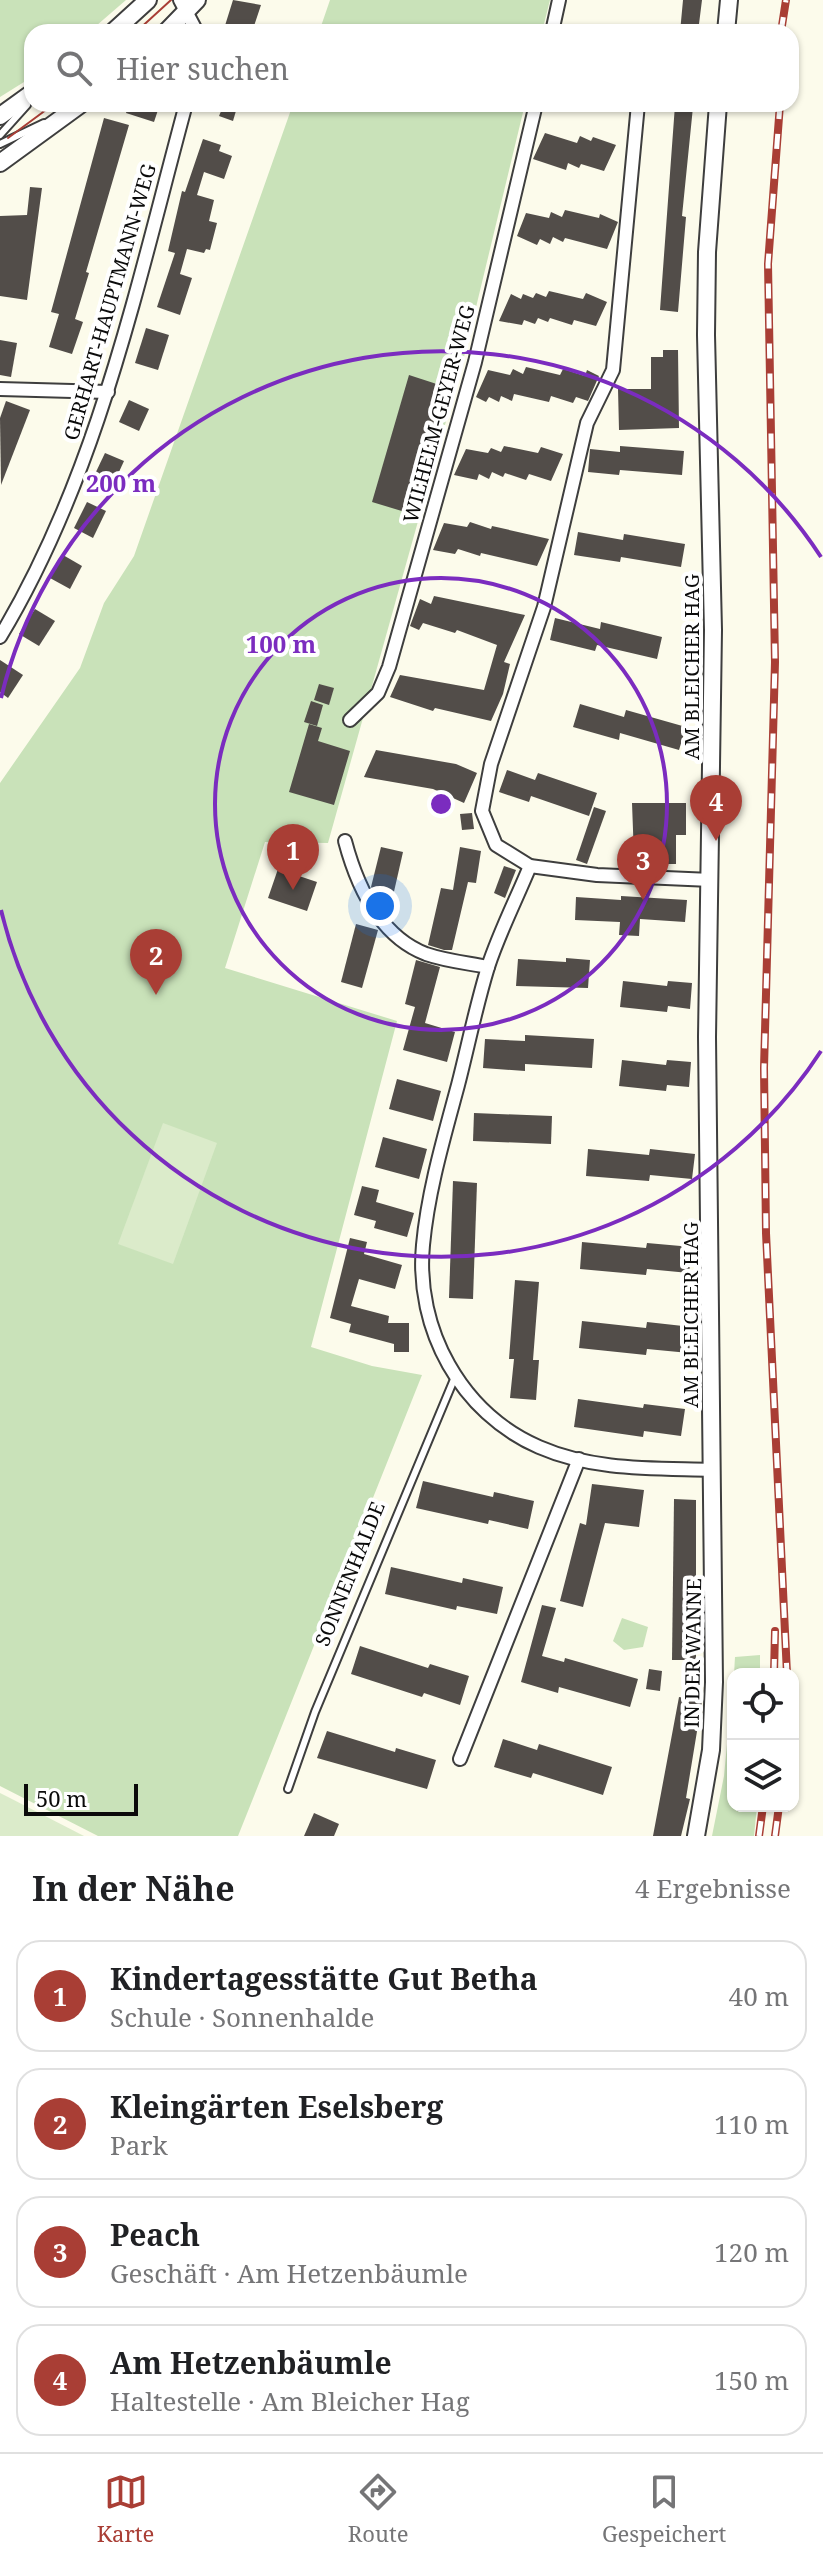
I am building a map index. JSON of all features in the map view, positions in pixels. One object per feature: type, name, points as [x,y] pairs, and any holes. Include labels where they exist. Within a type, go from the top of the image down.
[{"type":"street","points":[[122,24],[148,0]]},
{"type":"street","points":[[554,24],[559,0]]},
{"type":"street","points":[[727,24],[729,0]]},
{"type":"street","points":[[172,24],[188,3]]},
{"type":"street","points":[[188,3],[195,24]]},
{"type":"street","points":[[3,130],[24,105]]},
{"type":"street","points":[[0,163],[69,112]]},
{"type":"street","name":"GERHART-HAUPTMANN-WEG","points":[[0,637],[4,620],[64,508],[108,392],[184,112]]},
{"type":"street","name":"WILHELM-GEYER-WEG","points":[[350,720],[378,693],[389,667],[474,367],[534,112]]},
{"type":"street","points":[[637,112],[613,370],[587,423],[544,607],[483,797],[485,825],[504,852],[530,866],[597,875],[711,880]]},
{"type":"street","name":"AM BLEICHER HAG","points":[[712,1470],[707,1037],[713,630],[706,335],[707,252],[717,112]]},
{"type":"street","points":[[0,389],[108,392]]},
{"type":"street","points":[[345,841],[362,890],[384,924],[427,954],[488,967]]},
{"type":"street","points":[[530,866],[488,967],[440,1154],[423,1245],[427,1310],[437,1343],[455,1377],[470,1397],[511,1432],[540,1448],[579,1459],[656,1470],[712,1470]]},
{"type":"street","points":[[460,1759],[579,1459]]},
{"type":"street","name":"IN DER WANNE","points":[[696,1836],[711,1750],[714,1682],[712,1470]]},
{"type":"lane","points":[[0,144],[3,130],[66,114]]},
{"type":"lane","name":"SONNENHALDE","points":[[288,1789],[315,1712],[455,1377]]},
{"type":"green space","points":[[0,0],[126,0],[98,24],[24,24],[24,82],[0,97]]},
{"type":"green space","points":[[330,0],[550,0],[544,24],[322,24]]},
{"type":"green space","points":[[290,112],[523,112],[464,357],[328,843],[265,842],[225,968],[397,1021],[311,1347],[372,1366],[422,1375],[238,1836],[98,1836],[0,1786],[0,783],[80,668],[104,603],[134,556]]},
{"type":"green space","points":[[163,1123],[217,1143],[173,1264],[118,1244]]},
{"type":"green space","points":[[622,1618],[648,1627],[643,1647],[624,1650],[613,1641]]},
{"type":"green space","points":[[760,1655],[760,1668],[734,1668],[735,1657]]},
{"type":"green space","points":[[727,1744],[727,1812],[756,1812],[754,1836],[712,1836]]},
{"type":"green space","points":[[0,1793],[8,1797],[84,1836],[0,1836]]},
{"type":"building","points":[[233,0],[261,5],[255,24],[226,24]]},
{"type":"building","points":[[683,0],[702,0],[699,24],[681,24]]},
{"type":"building","points":[[126,112],[157,112],[154,122]]},
{"type":"building","points":[[221,112],[236,112],[233,121],[219,116]]},
{"type":"building","points":[[674,112],[692,112],[682,216],[686,217],[678,312],[660,310]]},
{"type":"building","points":[[104,118],[129,125],[86,272],[89,273],[75,319],[83,322],[72,354],[49,347],[59,314],[51,312]]},
{"type":"building","points":[[545,133],[577,143],[580,136],[616,145],[604,171],[581,164],[579,168],[568,163],[566,170],[533,159]]},
{"type":"building","points":[[203,139],[221,145],[219,151],[232,156],[224,179],[204,172],[197,195],[214,200],[209,221],[217,223],[210,250],[206,249],[204,253],[187,249],[180,274],[192,278],[180,315],[157,307],[175,253],[168,251],[182,191],[185,192]]},
{"type":"building","points":[[30,187],[42,188],[27,300],[0,296],[0,216],[27,215]]},
{"type":"building","points":[[565,210],[599,218],[600,214],[618,222],[607,249],[565,238],[563,242],[553,237],[550,244],[540,239],[537,245],[517,236],[526,213],[549,218],[551,212],[562,217]]},
{"type":"building","points":[[549,291],[583,299],[586,293],[607,302],[596,326],[574,320],[572,325],[550,318],[548,322],[538,318],[535,324],[524,320],[522,325],[499,321],[511,294],[521,299],[523,294],[533,298],[536,293],[546,297]]},
{"type":"building","points":[[146,328],[169,335],[158,370],[135,363]]},
{"type":"building","points":[[0,340],[17,343],[11,377],[0,375]]},
{"type":"building","points":[[663,350],[678,350],[679,428],[619,430],[618,389],[651,389],[651,357],[663,357]]},
{"type":"building","points":[[526,367],[560,375],[563,369],[585,376],[587,370],[599,376],[588,401],[576,397],[573,403],[551,396],[549,402],[514,394],[512,401],[501,396],[499,402],[489,397],[486,402],[476,397],[488,370],[510,375],[513,369],[523,374]]},
{"type":"building","points":[[409,375],[452,389],[415,515],[372,502]]},
{"type":"building","points":[[129,400],[149,409],[139,431],[119,422]]},
{"type":"building","points":[[6,401],[30,410],[1,485],[0,418]]},
{"type":"building","points":[[504,446],[538,453],[541,447],[563,454],[551,481],[529,474],[526,480],[492,472],[489,479],[479,474],[477,480],[454,475],[466,449],[488,453],[491,448],[501,452]]},
{"type":"building","points":[[620,446],[684,451],[682,475],[620,470],[619,475],[588,472],[590,449],[620,452]]},
{"type":"building","points":[[105,453],[124,461],[113,485],[94,476]]},
{"type":"building","points":[[87,502],[106,511],[93,538],[74,528]]},
{"type":"building","points":[[470,522],[491,529],[492,526],[549,539],[537,566],[458,549],[455,554],[433,550],[444,523],[467,527]]},
{"type":"building","points":[[578,532],[623,540],[624,534],[685,544],[681,567],[621,557],[620,562],[574,555]]},
{"type":"building","points":[[63,555],[82,566],[70,589],[50,578]]},
{"type":"building","points":[[434,596],[525,615],[504,662],[510,664],[503,694],[491,721],[435,708],[433,711],[390,697],[400,675],[484,690],[497,645],[457,630],[455,633],[423,623],[419,630],[410,626],[420,599],[431,604]]},
{"type":"building","points":[[35,609],[55,621],[39,646],[19,634]]},
{"type":"building","points":[[555,618],[600,629],[601,622],[662,637],[657,659],[597,645],[595,651],[550,640]]},
{"type":"building","points":[[0,660],[23,675],[8,698],[0,692]]},
{"type":"building","points":[[319,684],[334,688],[329,705],[314,700]]},
{"type":"building","points":[[311,701],[323,705],[317,726],[304,722]]},
{"type":"building","points":[[580,704],[624,717],[626,710],[686,727],[679,750],[620,733],[619,740],[573,727]]},
{"type":"building","points":[[309,724],[322,728],[318,741],[350,751],[334,805],[289,792]]},
{"type":"building","points":[[376,750],[456,764],[477,773],[464,803],[433,789],[364,777]]},
{"type":"building","points":[[507,770],[535,780],[538,773],[597,793],[589,816],[531,796],[529,802],[499,792]]},
{"type":"building","points":[[632,803],[686,803],[686,835],[676,835],[676,864],[662,864],[661,856],[634,857]]},
{"type":"building","points":[[594,807],[606,811],[587,864],[576,860]]},
{"type":"building","points":[[472,813],[474,829],[462,830],[460,814]]},
{"type":"building","points":[[381,847],[403,852],[393,896],[374,891],[371,887]]},
{"type":"building","points":[[460,847],[481,851],[476,883],[468,882],[452,950],[444,950],[428,945],[441,888],[453,890]]},
{"type":"building","points":[[504,866],[516,870],[505,898],[494,893]]},
{"type":"building","points":[[278,869],[317,882],[307,911],[268,898]]},
{"type":"building","points":[[621,896],[687,900],[685,922],[640,919],[639,936],[619,935],[620,922],[575,920],[576,897],[621,900]]},
{"type":"building","points":[[356,924],[378,930],[362,988],[341,982]]},
{"type":"building","points":[[566,958],[590,960],[588,988],[516,986],[518,959],[566,962]]},
{"type":"building","points":[[416,960],[440,967],[425,1023],[455,1032],[447,1062],[403,1050],[415,1007],[405,1004]]},
{"type":"building","points":[[623,981],[667,986],[668,981],[692,983],[690,1009],[668,1006],[667,1012],[620,1007]]},
{"type":"building","points":[[525,1035],[594,1039],[592,1068],[525,1064],[525,1071],[483,1068],[485,1039],[525,1041]]},
{"type":"building","points":[[622,1060],[666,1065],[667,1060],[691,1062],[689,1087],[667,1085],[666,1091],[619,1086]]},
{"type":"building","points":[[397,1079],[441,1091],[433,1121],[389,1109]]},
{"type":"building","points":[[474,1113],[552,1116],[551,1144],[473,1141]]},
{"type":"building","points":[[383,1137],[427,1149],[419,1179],[375,1167]]},
{"type":"building","points":[[588,1149],[649,1155],[650,1149],[695,1154],[692,1179],[650,1175],[649,1181],[586,1176]]},
{"type":"building","points":[[453,1181],[477,1183],[473,1299],[449,1298]]},
{"type":"building","points":[[362,1186],[379,1190],[376,1202],[414,1213],[407,1237],[374,1228],[376,1221],[354,1215]]},
{"type":"building","points":[[350,1238],[367,1242],[364,1254],[402,1265],[395,1289],[359,1279],[351,1306],[389,1316],[388,1323],[409,1323],[409,1352],[394,1352],[394,1344],[349,1332],[351,1324],[330,1318]]},
{"type":"building","points":[[582,1242],[646,1248],[647,1243],[692,1247],[689,1273],[647,1269],[646,1275],[580,1269]]},
{"type":"building","points":[[515,1280],[539,1282],[533,1360],[539,1360],[536,1400],[510,1398],[514,1359],[509,1359]]},
{"type":"building","points":[[582,1321],[646,1328],[647,1322],[692,1327],[689,1353],[647,1349],[646,1355],[579,1348]]},
{"type":"building","points":[[578,1399],[643,1408],[644,1404],[685,1409],[681,1436],[644,1431],[643,1437],[574,1427]]},
{"type":"building","points":[[423,1481],[493,1497],[494,1492],[534,1501],[528,1529],[489,1520],[488,1524],[416,1508]]},
{"type":"building","points":[[592,1484],[644,1490],[639,1527],[605,1523],[583,1607],[560,1601],[580,1523],[586,1525]]},
{"type":"building","points":[[674,1499],[696,1500],[696,1660],[672,1660]]},
{"type":"building","points":[[391,1567],[462,1583],[463,1578],[503,1587],[497,1614],[457,1606],[456,1610],[385,1594]]},
{"type":"building","points":[[542,1605],[556,1608],[542,1656],[564,1662],[565,1658],[638,1679],[630,1707],[559,1687],[558,1693],[521,1682]]},
{"type":"building","points":[[360,1646],[428,1668],[430,1664],[469,1676],[460,1705],[424,1693],[422,1697],[351,1674]]},
{"type":"building","points":[[649,1669],[662,1671],[660,1691],[646,1689]]},
{"type":"building","points":[[679,1697],[702,1701],[686,1798],[690,1799],[681,1836],[653,1836]]},
{"type":"building","points":[[327,1731],[395,1752],[396,1748],[436,1760],[427,1789],[317,1758]]},
{"type":"building","points":[[503,1739],[537,1750],[539,1744],[612,1767],[603,1795],[533,1773],[531,1778],[494,1767]]},
{"type":"building","points":[[314,1813],[339,1824],[334,1836],[304,1836]]},
{"type":"tram line","points":[[145,24],[171,0]]},
{"type":"tram line","points":[[8,138],[43,112]]},
{"type":"railway","points":[[782,24],[786,0]]},
{"type":"railway","points":[[779,112],[768,264],[775,662],[764,1068],[766,1233],[787,1668]]},
{"type":"railway","points":[[774,1668],[775,1631]]},
{"type":"railway","points":[[759,1836],[762,1812]]},
{"type":"railway","points":[[775,1836],[778,1812]]},
{"type":"place","name":"Am Hetzenbäumle","points":[[716,841]]},
{"type":"place","name":"Kindertagesstätte Gut Betha","points":[[293,890]]},
{"type":"place","name":"Peach","points":[[643,900]]},
{"type":"place","name":"Kleingärten Eselsberg","points":[[156,995]]}]
